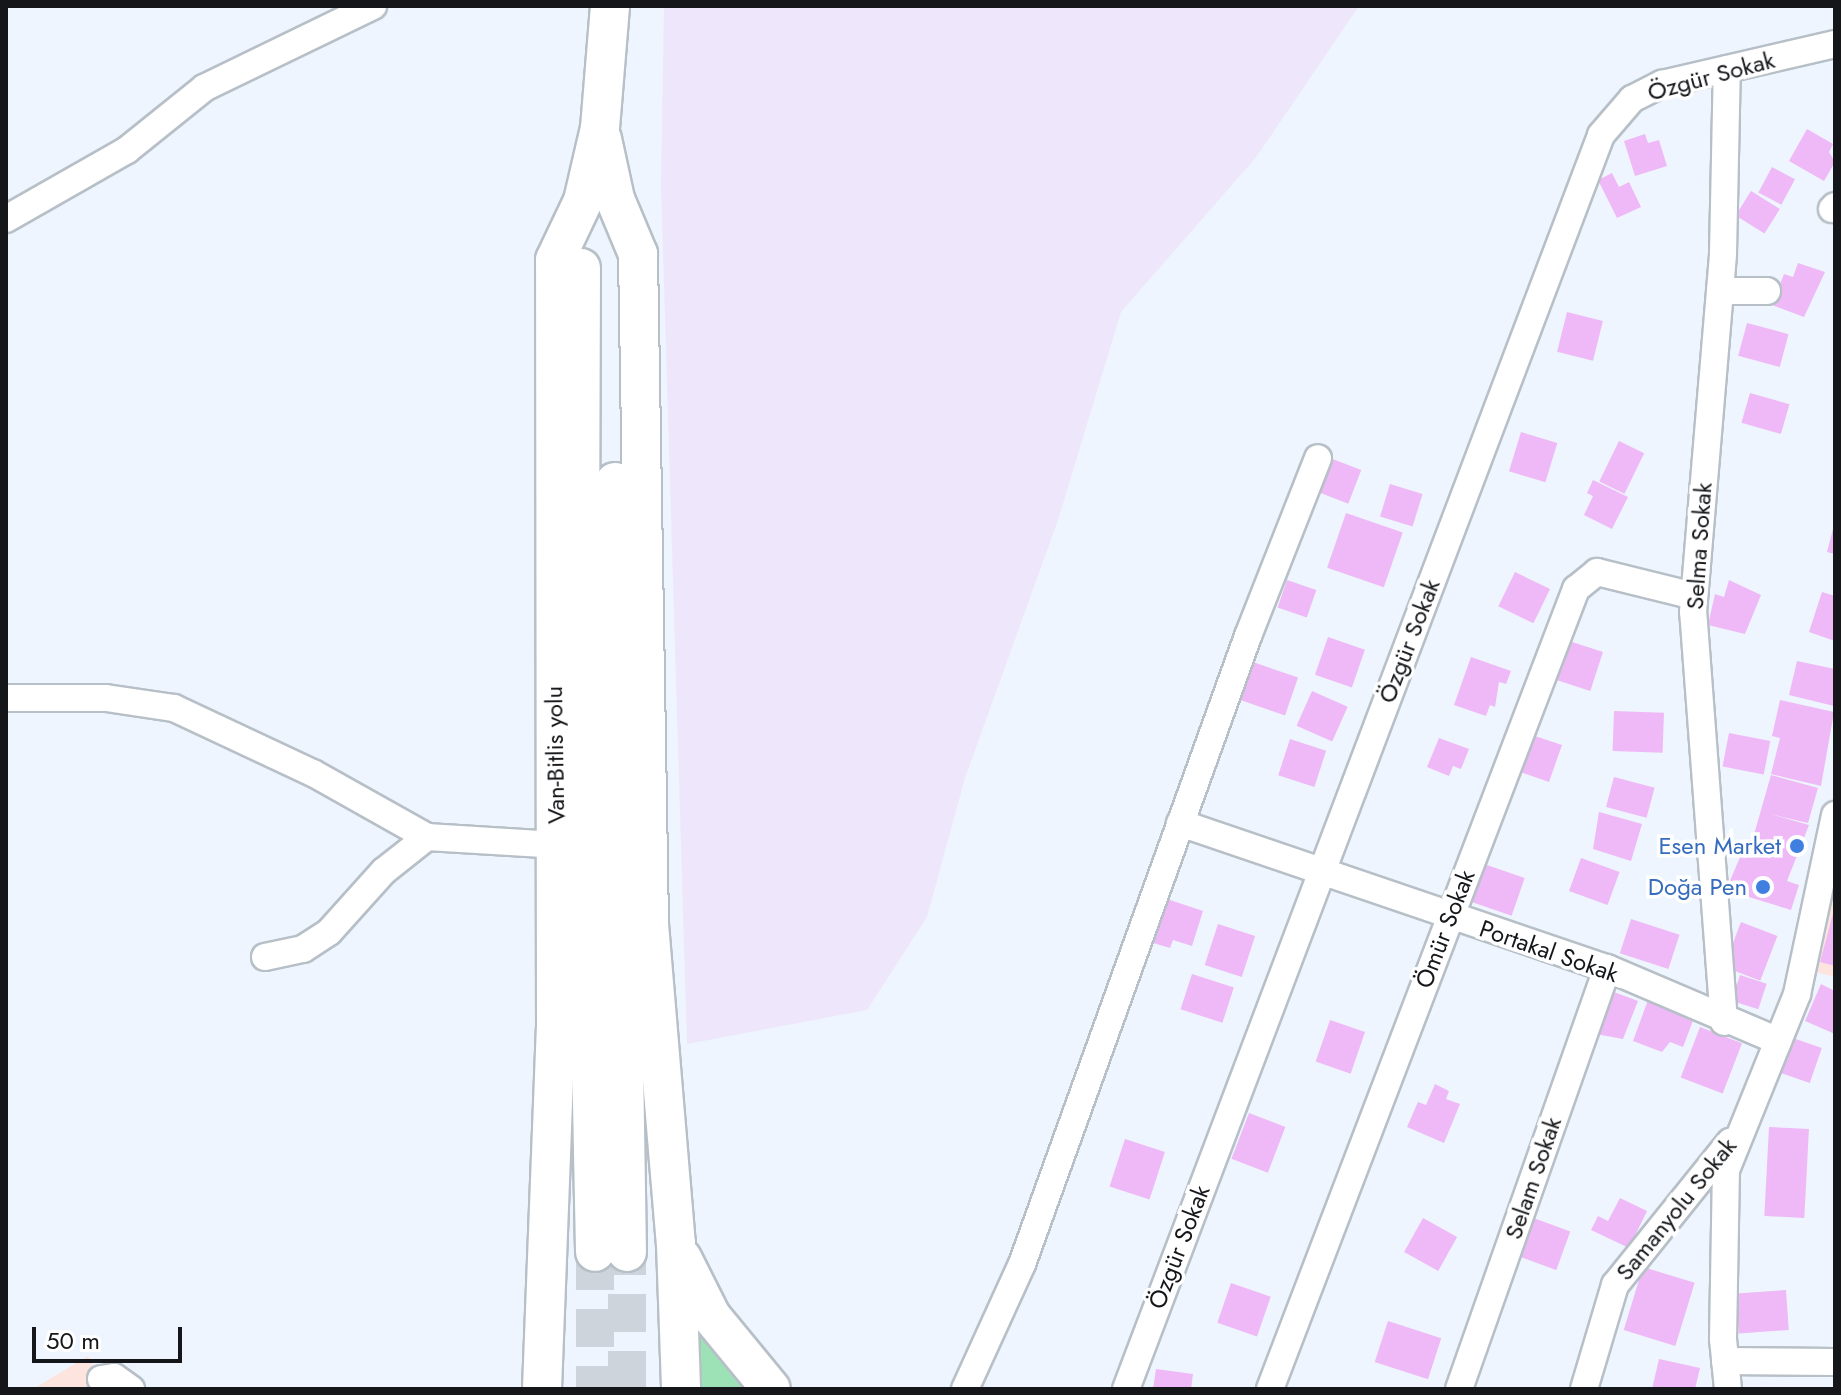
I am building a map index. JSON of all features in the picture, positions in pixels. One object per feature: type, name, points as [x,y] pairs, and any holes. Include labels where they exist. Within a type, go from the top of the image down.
[{"type":"highway","name":"Van-Bitlis yolu","points":[[542,1389],[553,1161],[555,260],[599,200],[600,128],[610,6]]},
{"type":"highway","points":[[599,200],[638,254],[649,924],[676,1244],[681,1389]]},
{"type":"highway","points":[[599,200],[614,612],[611,1252]]},
{"type":"highway","points":[[676,1244],[711,1316],[771,1389]]},
{"type":"street","points":[[6,219],[127,150],[204,88],[373,6]]},
{"type":"street","name":"Özgür Sokak","points":[[1126,1389],[1601,135],[1632,99],[1662,84],[1835,44]]},
{"type":"street","name":"Selma Sokak","points":[[1724,1022],[1694,596],[1720,291],[1727,69]]},
{"type":"street","points":[[1720,291],[1767,291]]},
{"type":"street","points":[[965,1389],[1022,1264],[1180,823],[1318,458]]},
{"type":"street","name":"Ömür Sokak","points":[[1270,1389],[1576,589],[1597,572],[1694,596]]},
{"type":"street","points":[[6,698],[106,698],[174,708],[313,773],[427,837],[556,845]]},
{"type":"street","points":[[1728,1389],[1725,1361],[1726,1170],[1797,994],[1835,815]]},
{"type":"street","name":"Portakal Sokak","points":[[1180,823],[1607,968],[1724,1022],[1778,1041]]},
{"type":"street","points":[[265,957],[303,949],[329,932],[384,871],[427,837]]},
{"type":"street","name":"Selam Sokak","points":[[1459,1389],[1607,968]]},
{"type":"street","name":"Samanyolu Sokak","points":[[1584,1389],[1615,1285],[1745,1123]]},
{"type":"street","points":[[1725,1361],[1835,1362]]},
{"type":"street","points":[[101,1379],[114,1377],[131,1389]]},
{"type":"shaded area","points":[[664,6],[1359,6],[1257,156],[1121,312],[1058,520],[965,778],[927,917],[867,1010],[687,1044],[661,185]]},
{"type":"shaded area","points":[[1835,877],[1835,977],[1812,971]]},
{"type":"shaded area","points":[[88,1356],[107,1389],[33,1389]]},
{"type":"green space","points":[[696,1313],[756,1389],[699,1389]]},
{"type":"building","points":[[1807,129],[1833,144],[1829,152],[1835,162],[1824,181],[1789,161]]},
{"type":"building","points":[[1645,134],[1648,143],[1659,140],[1667,166],[1635,176],[1624,141]]},
{"type":"building","points":[[1772,167],[1795,179],[1781,205],[1758,193]]},
{"type":"building","points":[[1612,173],[1619,187],[1629,182],[1641,207],[1617,218],[1598,180]]},
{"type":"building","points":[[1751,191],[1780,209],[1764,234],[1736,216]]},
{"type":"building","points":[[1798,263],[1825,272],[1804,317],[1772,305],[1784,274],[1793,277]]},
{"type":"building","points":[[1567,312],[1603,321],[1593,361],[1557,352]]},
{"type":"building","points":[[1747,323],[1789,334],[1780,367],[1738,356]]},
{"type":"building","points":[[1750,393],[1789,404],[1781,434],[1741,423]]},
{"type":"building","points":[[1521,432],[1557,443],[1545,482],[1509,471]]},
{"type":"building","points":[[1619,441],[1644,453],[1624,494],[1599,481]]},
{"type":"building","points":[[1322,455],[1361,470],[1348,504],[1309,489]]},
{"type":"building","points":[[1593,480],[1628,497],[1612,529],[1584,515],[1593,496],[1587,493]]},
{"type":"building","points":[[1390,484],[1423,494],[1413,526],[1380,517]]},
{"type":"building","points":[[1346,513],[1403,533],[1384,587],[1327,568]]},
{"type":"building","points":[[1835,525],[1835,554],[1827,552]]},
{"type":"building","points":[[1515,572],[1550,589],[1533,623],[1498,606]]},
{"type":"building","points":[[1287,580],[1316,590],[1307,618],[1278,607]]},
{"type":"building","points":[[1729,580],[1761,595],[1745,634],[1708,625],[1715,594],[1724,597]]},
{"type":"building","points":[[1822,592],[1835,596],[1835,641],[1809,632]]},
{"type":"building","points":[[1328,637],[1365,650],[1352,688],[1315,675]]},
{"type":"building","points":[[1563,639],[1603,652],[1590,691],[1550,678]]},
{"type":"building","points":[[1471,657],[1511,671],[1506,684],[1499,682],[1495,707],[1490,705],[1486,716],[1454,705]]},
{"type":"building","points":[[1247,660],[1298,678],[1285,715],[1234,698]]},
{"type":"building","points":[[1797,661],[1835,669],[1834,706],[1789,695]]},
{"type":"building","points":[[1312,691],[1348,707],[1332,742],[1297,726]]},
{"type":"building","points":[[1780,700],[1834,712],[1821,786],[1771,774],[1780,738],[1772,736]]},
{"type":"building","points":[[1614,711],[1664,713],[1663,753],[1613,751]]},
{"type":"building","points":[[1729,733],[1770,741],[1764,774],[1723,766]]},
{"type":"building","points":[[1535,736],[1562,745],[1549,782],[1509,768],[1519,739],[1532,744]]},
{"type":"building","points":[[1439,738],[1469,749],[1461,769],[1453,766],[1449,776],[1427,767]]},
{"type":"building","points":[[1290,739],[1326,751],[1314,787],[1278,775]]},
{"type":"building","points":[[1771,775],[1818,788],[1808,823],[1770,814],[1809,825],[1787,881],[1799,885],[1791,910],[1726,890],[1741,855],[1764,856],[1766,850],[1751,845]]},
{"type":"building","points":[[1614,777],[1655,788],[1647,818],[1606,807]]},
{"type":"building","points":[[1599,812],[1642,824],[1631,861],[1593,849]]},
{"type":"building","points":[[1581,858],[1620,872],[1608,905],[1569,891]]},
{"type":"building","points":[[1484,864],[1525,878],[1512,916],[1471,902]]},
{"type":"building","points":[[1164,898],[1203,911],[1192,946],[1173,940],[1170,948],[1150,942]]},
{"type":"building","points":[[1835,910],[1835,966],[1820,962]]},
{"type":"building","points":[[1631,919],[1680,935],[1668,969],[1620,953]]},
{"type":"building","points":[[1741,922],[1777,936],[1760,981],[1724,967]]},
{"type":"building","points":[[1218,924],[1255,936],[1242,977],[1205,965]]},
{"type":"building","points":[[1192,974],[1234,988],[1222,1023],[1181,1009]]},
{"type":"building","points":[[1740,975],[1767,984],[1758,1009],[1732,1001]]},
{"type":"building","points":[[1821,984],[1835,991],[1835,1034],[1805,1021]]},
{"type":"building","points":[[1603,988],[1638,1001],[1623,1039],[1596,1034]]},
{"type":"building","points":[[1648,1000],[1694,1018],[1683,1047],[1670,1042],[1662,1052],[1633,1041]]},
{"type":"building","points":[[1330,1020],[1365,1032],[1351,1074],[1316,1062]]},
{"type":"building","points":[[1700,1027],[1742,1043],[1723,1094],[1681,1077]]},
{"type":"building","points":[[1784,1035],[1822,1048],[1810,1083],[1772,1070]]},
{"type":"building","points":[[1435,1084],[1449,1091],[1446,1099],[1460,1104],[1444,1143],[1407,1127],[1418,1102],[1426,1105]]},
{"type":"building","points":[[1249,1113],[1285,1127],[1268,1173],[1231,1159]]},
{"type":"building","points":[[1769,1127],[1809,1129],[1804,1218],[1764,1216]]},
{"type":"building","points":[[1125,1139],[1165,1152],[1149,1200],[1110,1187]]},
{"type":"building","points":[[1620,1198],[1647,1211],[1629,1248],[1591,1230],[1598,1216],[1608,1221]]},
{"type":"building","points":[[1528,1216],[1570,1231],[1556,1270],[1514,1255]]},
{"type":"building","points":[[1423,1218],[1457,1237],[1438,1271],[1404,1252]]},
{"type":"building","points":[[1643,1267],[1695,1283],[1675,1346],[1624,1330]]},
{"type":"building","points":[[1231,1283],[1271,1297],[1257,1336],[1217,1323]]},
{"type":"building","points":[[1786,1290],[1789,1330],[1739,1333],[1736,1293]]},
{"type":"building","points":[[1388,1321],[1441,1338],[1428,1379],[1375,1362]]},
{"type":"building","points":[[1659,1359],[1700,1368],[1695,1389],[1652,1389]]},
{"type":"building","points":[[1156,1369],[1193,1374],[1191,1389],[1153,1389]]},
{"type":"tunnel","points":[[595,1252],[595,1389]]},
{"type":"tunnel","points":[[627,1252],[627,1389]]},
{"type":"place","name":"Esen Market","points":[[1797,846]]},
{"type":"place","name":"Doğa Pen","points":[[1763,887]]}]
